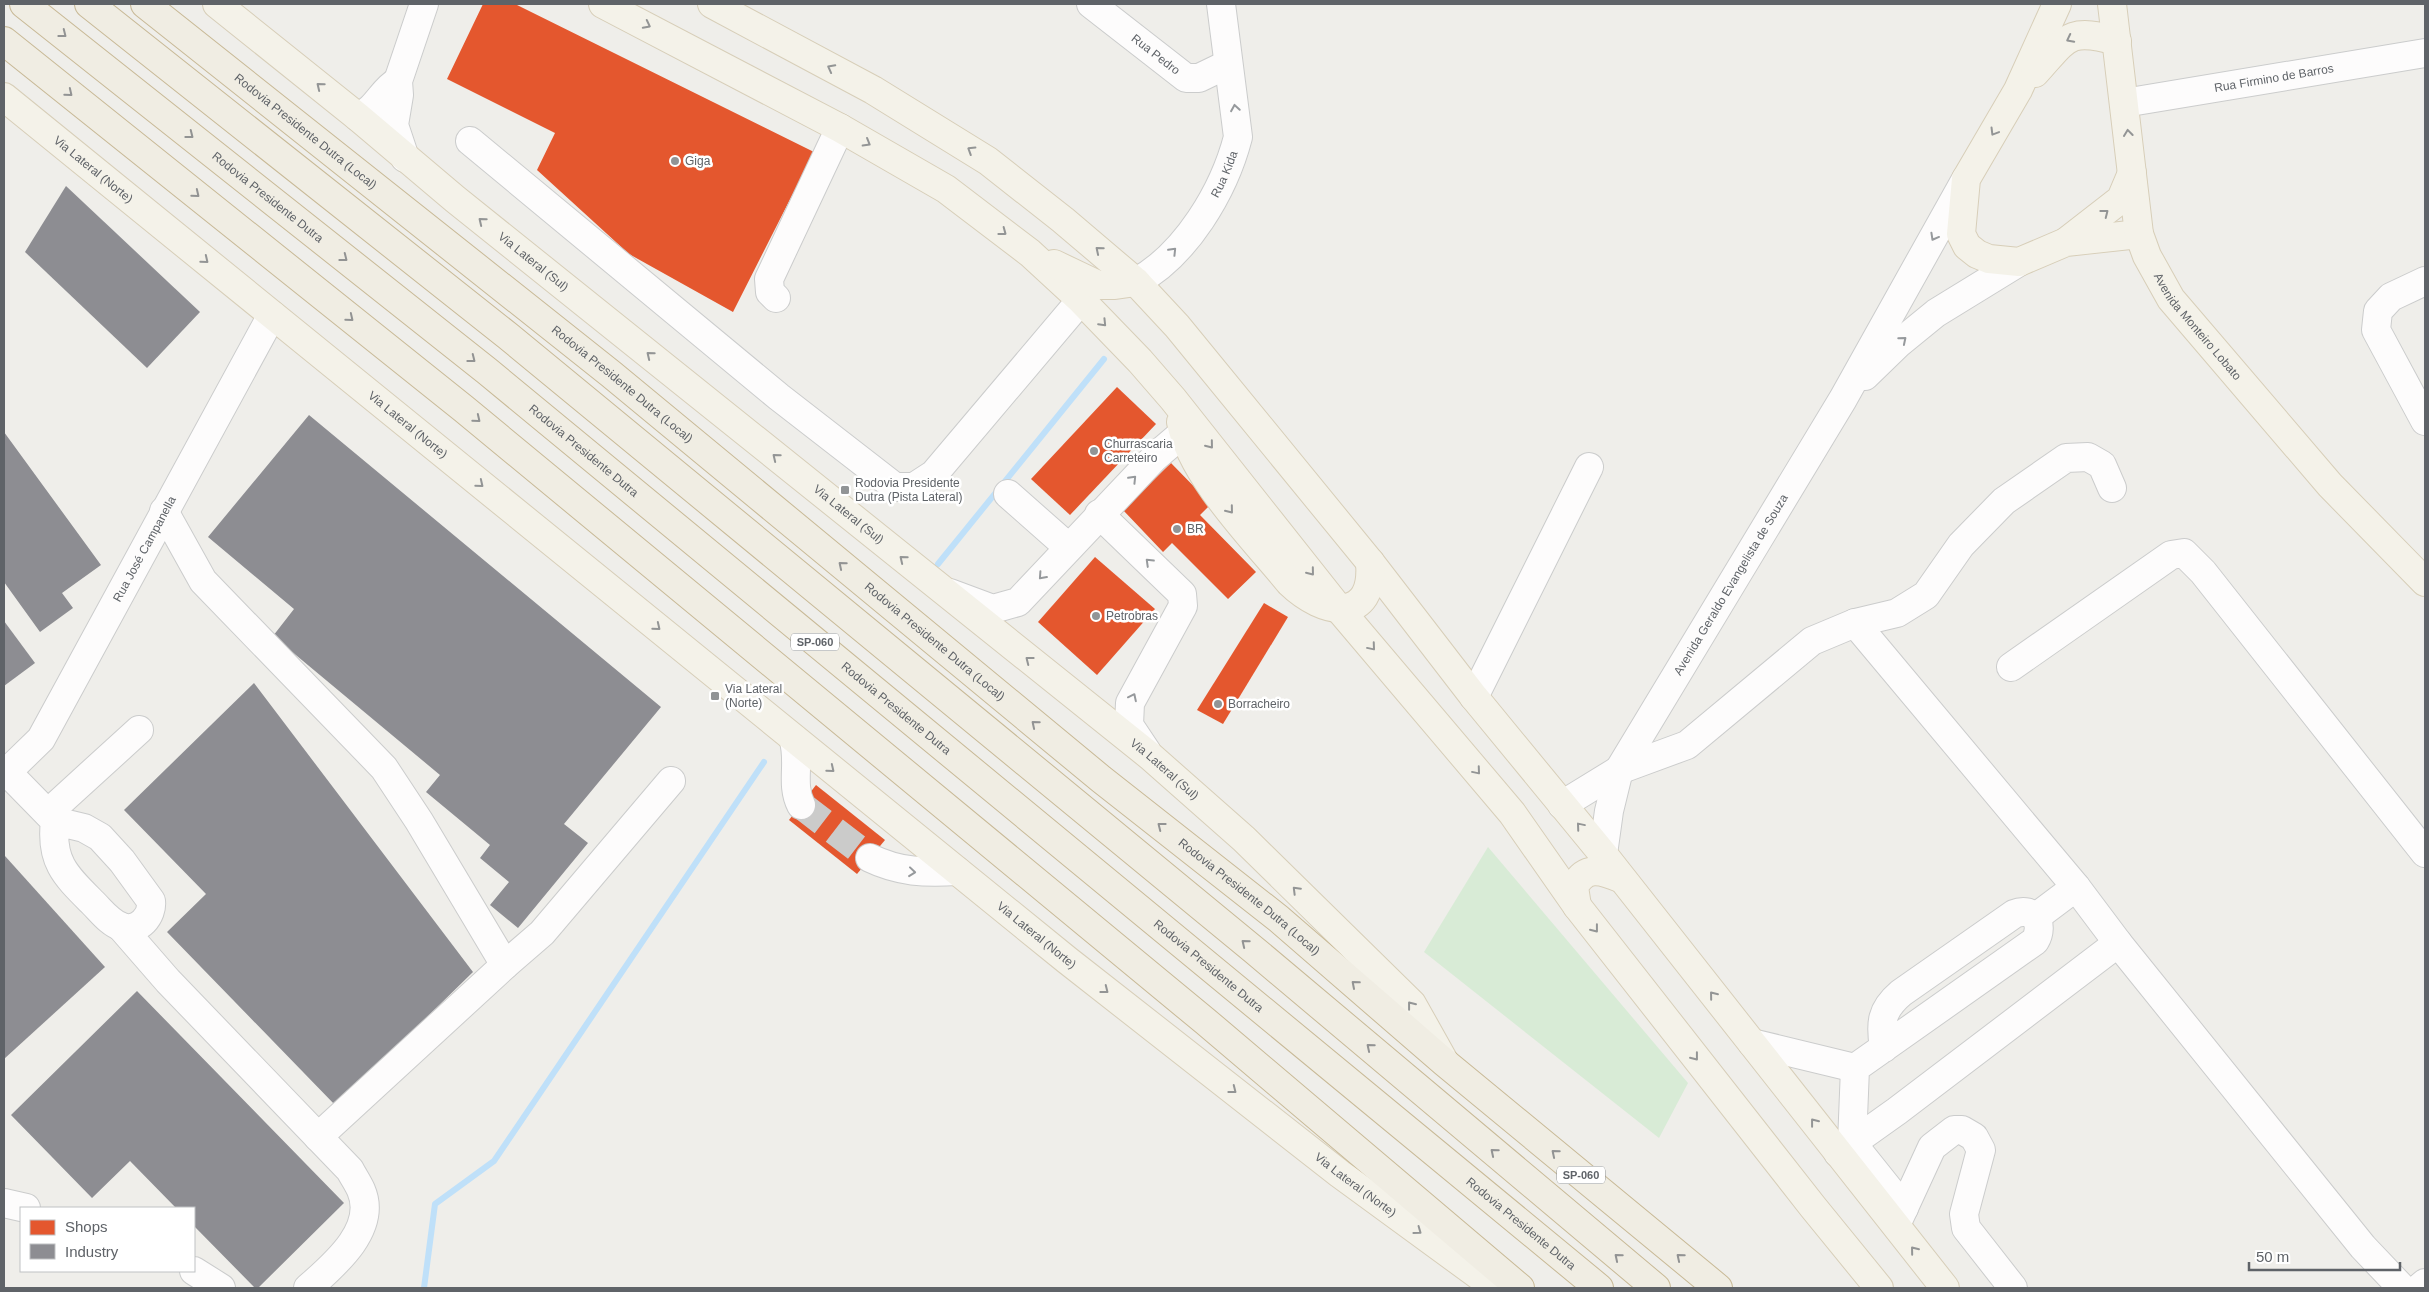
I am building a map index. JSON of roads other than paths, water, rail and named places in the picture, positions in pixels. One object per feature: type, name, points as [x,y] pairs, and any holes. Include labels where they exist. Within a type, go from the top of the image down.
[{"type":"highway","name":"Rodovia Presidente Dutra","points":[[24,4],[487,371],[1599,1288]]},
{"type":"highway","name":"SP-060","points":[[89,4],[516,342],[1254,950],[1656,1288]]},
{"type":"highway","name":"Rodovia Presidente Dutra (Local)","points":[[145,4],[611,374],[1101,779],[1279,919],[1444,1062],[1718,1288]]},
{"type":"highway","points":[[4,40],[486,427],[1190,1008],[1520,1288]]},
{"type":"main road","name":"Via Lateral (Sul)","points":[[217,4],[940,590],[1150,756],[1244,839],[1412,1004],[1444,1062]]},
{"type":"main road","points":[[603,4],[840,128],[946,189],[1030,253],[1081,300],[1140,361],[1178,405],[1340,610],[1512,813],[1577,906],[1812,1207],[1879,1288]]},
{"type":"main road","points":[[712,4],[873,90],[988,161],[1063,220],[1136,282],[1177,326],[1370,562],[1474,697],[1603,854],[1620,878],[1752,1043],[1845,1148],[1899,1217],[1944,1288]]},
{"type":"main road","name":"Avenida Geraldo Evangelista de Souza","points":[[2057,4],[2018,90],[1966,179],[1961,222],[1962,234],[1967,246],[1977,254],[1989,259],[2019,262],[2066,242],[2139,234]]},
{"type":"main road","name":"Avenida Monteiro Lobato","points":[[2112,4],[2139,234],[2147,256],[2171,299],[2330,485],[2425,582]]},
{"type":"main road","points":[[2018,90],[2057,47],[2067,40],[2088,33],[2117,41]]},
{"type":"main road","name":"Via Lateral (Norte)","points":[[4,97],[1067,960],[1340,1174],[1496,1288]]},
{"type":"main road","points":[[2066,242],[2121,199],[2132,173]]},
{"type":"main road","points":[[1030,253],[1098,285],[1136,282]]},
{"type":"main road","points":[[1178,405],[1183,433],[1193,455],[1211,484],[1290,583],[1312,601],[1324,607],[1340,610],[1352,607],[1367,590],[1371,576],[1370,562]]},
{"type":"main road","points":[[1577,906],[1574,887],[1582,875],[1596,870],[1620,878]]},
{"type":"street","points":[[406,158],[394,125],[399,95],[398,81],[424,4]]},
{"type":"street","name":"Rua Pedro","points":[[1091,4],[1186,78],[1199,78],[1228,64]]},
{"type":"street","name":"Rua Kida","points":[[1136,282],[1152,274],[1196,227],[1207,212],[1233,158],[1238,138],[1221,4]]},
{"type":"street","name":"Rua Firmino de Barros","points":[[2124,103],[2425,53]]},
{"type":"street","points":[[358,117],[369,112],[388,86],[398,81]]},
{"type":"street","points":[[776,298],[770,292],[768,279],[840,128]]},
{"type":"street","points":[[470,141],[779,397],[895,487],[902,489],[914,487],[934,474],[1081,300]]},
{"type":"street","name":"Avenida Geraldo Evangelista de Souza","points":[[1603,854],[1609,811],[1619,770],[1843,398],[1966,179]]},
{"type":"street","name":"Avenida Geraldo Evangelista de Souza","points":[[1843,398],[1898,344],[1936,313],[2019,262]]},
{"type":"street","points":[[2425,281],[2391,297],[2378,312],[2376,330],[2425,421]]},
{"type":"street","name":"Rua José Campanella","points":[[6,774],[41,739],[272,315]]},
{"type":"street","points":[[940,590],[993,609],[1018,602],[1154,457],[1183,433]]},
{"type":"street","points":[[1619,770],[1687,745],[1812,641],[1855,623],[1897,613],[1926,595],[1961,545],[2004,501],[2066,458],[2088,457],[2102,465],[2112,488]]},
{"type":"street","points":[[1474,697],[1589,467]]},
{"type":"street","points":[[1008,494],[1068,547]]},
{"type":"street","points":[[164,512],[203,581],[384,768],[419,821],[505,965]]},
{"type":"street","points":[[1099,514],[1182,594],[1183,606],[1130,703],[1129,726],[1150,756]]},
{"type":"street","points":[[2011,667],[2171,555],[2184,553],[2203,572],[2425,853]]},
{"type":"street","points":[[1855,623],[2076,887],[2118,943],[2363,1247],[2402,1288]]},
{"type":"street","points":[[139,730],[52,817],[53,840],[63,870],[70,880],[109,919],[121,927],[168,981],[350,1170],[362,1191],[365,1210],[360,1227],[350,1247],[308,1288]]},
{"type":"street","points":[[793,738],[797,750],[794,786],[801,804]]},
{"type":"street","name":"Avenida Geraldo Evangelista de Souza","points":[[1562,805],[1619,770]]},
{"type":"street","points":[[6,774],[52,817],[84,828],[100,837],[147,894],[152,909],[147,920],[135,927],[121,927]]},
{"type":"street","points":[[318,1137],[542,933],[671,781]]},
{"type":"street","points":[[870,858],[902,870],[920,872],[956,871]]},
{"type":"street","points":[[1752,1043],[1855,1068],[2035,941],[2039,934],[2040,925],[2036,917],[2076,887]]},
{"type":"street","points":[[1845,1148],[1897,1111],[2118,943]]},
{"type":"street","points":[[1845,1148],[1855,1068]]},
{"type":"street","points":[[1899,1217],[1932,1147],[1954,1130],[1962,1130],[1974,1137],[1981,1150],[1964,1214],[1966,1228],[2013,1288]]},
{"type":"street","points":[[4,1203],[22,1207]]},
{"type":"street","points":[[195,1272],[221,1288]]},
{"type":"street","points":[[2419,1288],[2425,1283]]},
{"type":"waterway","points":[[938,564],[1104,359]]},
{"type":"waterway","points":[[424,1288],[435,1204],[494,1161],[764,762]]},
{"type":"tunnel","points":[[801,805],[870,858]]},
{"type":"place","name":"Giga","points":[[675,161]]},
{"type":"place","name":"Churrascaria Carreteiro","points":[[1094,451]]},
{"type":"place","name":"Rodovia Presidente Dutra (Pista Lateral)","points":[[845,490]]},
{"type":"place","name":"BR","points":[[1177,529]]},
{"type":"place","name":"Petrobras","points":[[1096,616]]},
{"type":"place","name":"Via Lateral (Norte)","points":[[715,696]]},
{"type":"place","name":"Borracheiro","points":[[1218,704]]}]
